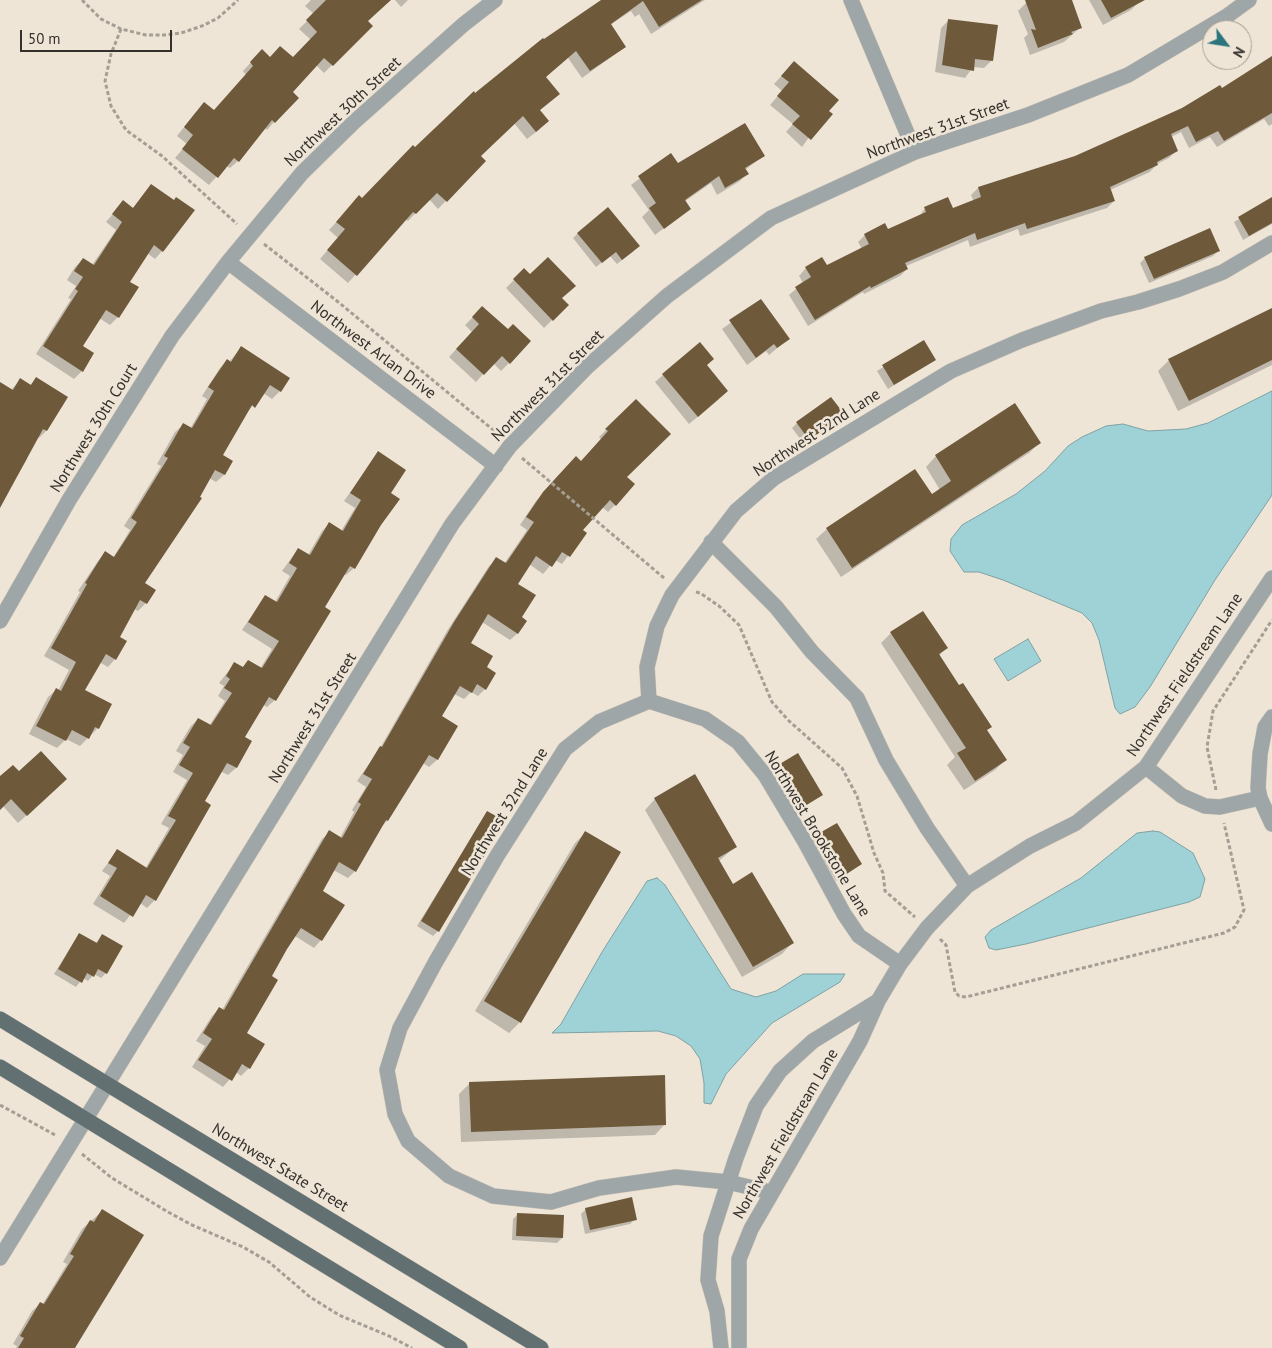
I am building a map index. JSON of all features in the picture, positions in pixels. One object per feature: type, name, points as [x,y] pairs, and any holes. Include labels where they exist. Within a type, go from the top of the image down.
[{"type":"main road","name":"Northwest State Street","points":[[0,1019],[541,1348]]},
{"type":"main road","points":[[0,1067],[460,1348]]},
{"type":"street","name":"Northwest 30th Street","points":[[228,262],[302,173],[354,122],[464,24],[495,0]]},
{"type":"street","points":[[851,0],[915,152]]},
{"type":"street","name":"Northwest 31st Street","points":[[0,1258],[68,1144],[107,1084],[452,524],[510,446],[586,367],[653,309],[771,218],[915,152],[1028,115],[1128,75],[1227,16],[1249,0]]},
{"type":"street","name":"Northwest 32nd Lane","points":[[728,1182],[676,1176],[599,1188],[551,1202],[492,1196],[449,1176],[408,1142],[395,1114],[387,1070],[400,1028],[435,963],[497,856],[565,749],[599,722],[649,701],[647,667],[657,626],[672,595],[678,590],[710,542],[736,511],[774,478],[951,371],[1022,340],[1092,314],[1179,289],[1223,272],[1272,243]]},
{"type":"street","name":"Northwest Arlan Drive","points":[[228,262],[496,466]]},
{"type":"street","name":"Northwest 30th Court","points":[[0,621],[69,500],[172,336],[228,262]]},
{"type":"street","points":[[710,542],[776,607],[812,652],[857,698],[886,760],[927,828],[967,886]]},
{"type":"street","name":"Northwest Fieldstream Lane","points":[[739,1348],[739,1259],[751,1229],[770,1192],[860,1041],[878,1001],[900,964],[927,928],[967,886],[1030,846],[1076,823],[1146,767],[1272,578]]},
{"type":"street","name":"Northwest Brookstone Lane","points":[[649,701],[705,719],[738,742],[764,775],[805,842],[844,914],[859,936],[900,964]]},
{"type":"street","points":[[1272,717],[1265,727],[1260,754],[1258,788],[1260,798],[1272,824]]},
{"type":"street","points":[[1146,767],[1182,796],[1204,806],[1220,807],[1260,798]]},
{"type":"street","name":"Northwest Fieldstream Lane","points":[[721,1348],[717,1311],[708,1280],[711,1236],[728,1182],[756,1106],[780,1070],[814,1041],[878,1001]]},
{"type":"street","points":[[728,1182],[770,1192]]},
{"type":"path","points":[[82,0],[101,18],[121,29],[146,35],[181,33],[218,18],[238,0]]},
{"type":"path","points":[[121,29],[111,54],[105,81],[111,106],[126,130],[162,156],[251,235],[360,319],[492,428],[532,469],[678,590],[700,593],[738,625],[772,702],[788,720],[842,768],[858,796],[874,853],[883,873],[885,892],[946,945],[955,992],[959,996],[966,997],[1224,933],[1236,927],[1244,910],[1207,748],[1213,711],[1272,620]]},
{"type":"path","points":[[0,1105],[37,1124],[68,1144],[112,1178],[168,1212],[192,1225],[243,1246],[269,1262],[310,1297],[339,1315],[412,1348]]},
{"type":"water","points":[[1272,391],[1272,495],[1215,580],[1150,687],[1135,707],[1120,714],[1115,708],[1099,640],[1092,623],[1082,613],[1003,580],[979,572],[964,572],[950,551],[951,539],[962,525],[1016,494],[1045,471],[1068,446],[1082,437],[1106,426],[1123,424],[1148,431],[1186,429],[1208,423]]},
{"type":"water","points":[[1028,639],[1041,661],[1008,681],[994,659]]},
{"type":"water","points":[[1160,832],[1193,853],[1205,879],[1200,897],[1189,902],[1026,944],[996,950],[989,948],[985,937],[991,930],[1081,878],[1137,833]]},
{"type":"water","points":[[657,878],[665,885],[731,989],[756,997],[776,991],[803,974],[845,974],[840,982],[772,1023],[726,1074],[711,1104],[704,1103],[704,1083],[700,1059],[691,1046],[676,1036],[658,1031],[552,1033],[561,1024],[602,952],[647,881]]},
{"type":"building","points":[[326,0],[391,0],[368,21],[373,26],[333,66],[324,58],[293,92],[299,98],[275,123],[272,120],[239,162],[234,158],[218,178],[182,149],[193,135],[184,127],[204,102],[214,110],[253,66],[250,62],[262,49],[270,57],[280,46],[293,57],[317,32],[306,20]]},
{"type":"building","points":[[601,0],[702,0],[659,27],[643,1],[611,24],[626,47],[590,71],[576,51],[546,77],[560,94],[540,110],[549,121],[536,132],[523,116],[481,156],[486,161],[447,202],[437,193],[416,214],[413,212],[357,276],[327,250],[345,229],[336,222],[359,195],[362,198],[413,145],[415,147],[474,91],[475,93],[543,38]]},
{"type":"building","points":[[1025,0],[1072,0],[1082,28],[1071,32],[1073,34],[1038,48],[1031,29],[1036,30]]},
{"type":"building","points":[[1101,0],[1145,0],[1111,18]]},
{"type":"building","points":[[948,19],[998,25],[993,61],[975,59],[974,71],[942,65]]},
{"type":"building","points":[[1272,56],[1272,113],[1224,141],[1218,131],[1196,142],[1188,126],[1171,134],[1178,151],[1157,162],[1158,165],[1110,187],[1115,201],[1027,229],[1025,223],[977,240],[975,233],[905,263],[908,269],[871,288],[870,286],[815,320],[795,287],[811,277],[805,267],[822,257],[827,265],[869,244],[864,234],[885,223],[888,229],[926,212],[924,207],[948,197],[953,208],[981,197],[978,187],[1075,156],[1182,108],[1220,85],[1222,88]]},
{"type":"building","points":[[794,61],[839,100],[829,111],[833,114],[811,140],[792,124],[800,116],[777,96],[789,82],[781,76]]},
{"type":"building","points":[[745,123],[765,156],[745,168],[749,174],[725,188],[719,176],[685,200],[691,209],[664,229],[649,208],[656,203],[638,176],[671,153],[678,163]]},
{"type":"building","points":[[151,184],[174,200],[176,197],[195,210],[163,252],[154,245],[130,282],[139,287],[119,318],[106,310],[83,346],[94,353],[83,372],[43,346],[78,291],[75,289],[83,277],[74,271],[83,258],[94,265],[122,222],[112,214],[123,200],[133,208]]},
{"type":"building","points":[[1272,197],[1272,223],[1249,236],[1238,217]]},
{"type":"building","points":[[608,207],[640,246],[622,260],[616,252],[602,263],[577,233]]},
{"type":"building","points":[[1210,228],[1220,251],[1154,279],[1144,257]]},
{"type":"building","points":[[548,257],[576,286],[562,298],[569,305],[553,321],[513,279],[524,268],[530,274]]},
{"type":"building","points":[[761,299],[790,339],[777,348],[774,344],[756,358],[729,320]]},
{"type":"building","points":[[482,306],[508,329],[513,324],[531,341],[510,364],[502,356],[484,375],[456,349],[479,324],[472,317]]},
{"type":"building","points":[[1272,308],[1272,360],[1189,401],[1168,359]]},
{"type":"building","points":[[924,340],[936,360],[894,385],[882,365]]},
{"type":"building","points":[[700,342],[714,359],[707,365],[728,391],[698,417],[662,374]]},
{"type":"building","points":[[241,346],[290,378],[281,392],[270,385],[255,408],[252,405],[223,455],[233,461],[225,475],[215,470],[200,497],[202,498],[145,583],[156,590],[147,604],[140,600],[120,637],[127,641],[116,660],[106,654],[85,690],[112,704],[99,729],[95,727],[89,739],[72,730],[66,741],[36,726],[56,688],[61,691],[76,662],[51,648],[87,584],[85,583],[105,551],[114,557],[137,522],[131,518],[168,458],[164,456],[183,423],[192,428],[214,391],[208,387],[227,359],[231,362]]},
{"type":"building","points":[[36,377],[68,397],[47,431],[43,429],[0,508],[0,382],[13,390],[20,378],[31,385]]},
{"type":"building","points":[[831,397],[845,415],[809,440],[796,422]]},
{"type":"building","points":[[636,399],[671,434],[627,477],[635,484],[616,506],[610,500],[583,530],[587,533],[570,557],[562,552],[552,567],[536,556],[518,584],[536,595],[522,617],[527,621],[518,634],[488,614],[471,643],[493,656],[487,667],[496,673],[486,690],[477,684],[472,693],[460,686],[442,716],[458,726],[438,760],[429,755],[388,821],[386,820],[356,872],[339,862],[323,891],[345,905],[322,941],[301,928],[287,949],[272,976],[278,980],[247,1033],[265,1044],[250,1069],[242,1064],[232,1081],[198,1060],[212,1039],[203,1033],[219,1007],[224,1010],[329,830],[342,838],[361,804],[358,802],[372,779],[363,774],[380,746],[382,747],[454,622],[496,557],[506,563],[534,522],[526,517],[543,492],[576,456],[581,461],[608,431],[605,429]]},
{"type":"building","points":[[1015,403],[1041,443],[852,568],[826,528],[915,469],[932,494],[951,481],[935,455]]},
{"type":"building","points":[[378,451],[406,470],[391,493],[400,499],[381,525],[355,569],[350,566],[325,607],[331,611],[276,701],[269,697],[245,737],[252,741],[237,768],[227,763],[205,801],[211,805],[156,901],[146,895],[133,917],[100,896],[117,868],[108,863],[117,849],[147,868],[176,820],[168,816],[193,773],[179,765],[190,747],[183,743],[198,718],[211,725],[232,693],[224,688],[230,679],[226,676],[234,662],[243,667],[248,660],[262,668],[279,641],[248,622],[265,595],[277,602],[297,568],[289,563],[298,548],[310,555],[329,522],[343,531],[361,500],[350,493]]},
{"type":"building","points":[[923,611],[948,648],[939,654],[959,685],[963,683],[992,727],[987,730],[1007,760],[975,781],[957,753],[966,748],[890,632]]},
{"type":"building","points":[[41,751],[67,779],[27,816],[11,799],[0,810],[0,776],[13,765],[19,771]]},
{"type":"building","points":[[798,753],[823,795],[803,807],[778,765]]},
{"type":"building","points":[[695,774],[737,847],[718,858],[733,884],[752,872],[794,943],[753,967],[654,798]]},
{"type":"building","points":[[487,811],[505,821],[439,932],[421,921]]},
{"type":"building","points":[[837,823],[862,864],[842,877],[816,835]]},
{"type":"building","points":[[585,831],[621,852],[521,1023],[484,1001]]},
{"type":"building","points":[[79,933],[97,943],[102,934],[123,946],[107,974],[98,969],[94,977],[87,973],[82,983],[58,969]]},
{"type":"building","points":[[665,1075],[666,1125],[471,1132],[469,1082]]},
{"type":"building","points":[[632,1197],[637,1220],[590,1230],[585,1208]]},
{"type":"building","points":[[102,1209],[144,1235],[75,1348],[18,1348],[24,1338],[20,1336],[40,1302],[44,1304],[74,1256],[70,1254],[90,1220],[94,1222]]},
{"type":"building","points":[[517,1213],[564,1215],[563,1238],[516,1236]]}]
